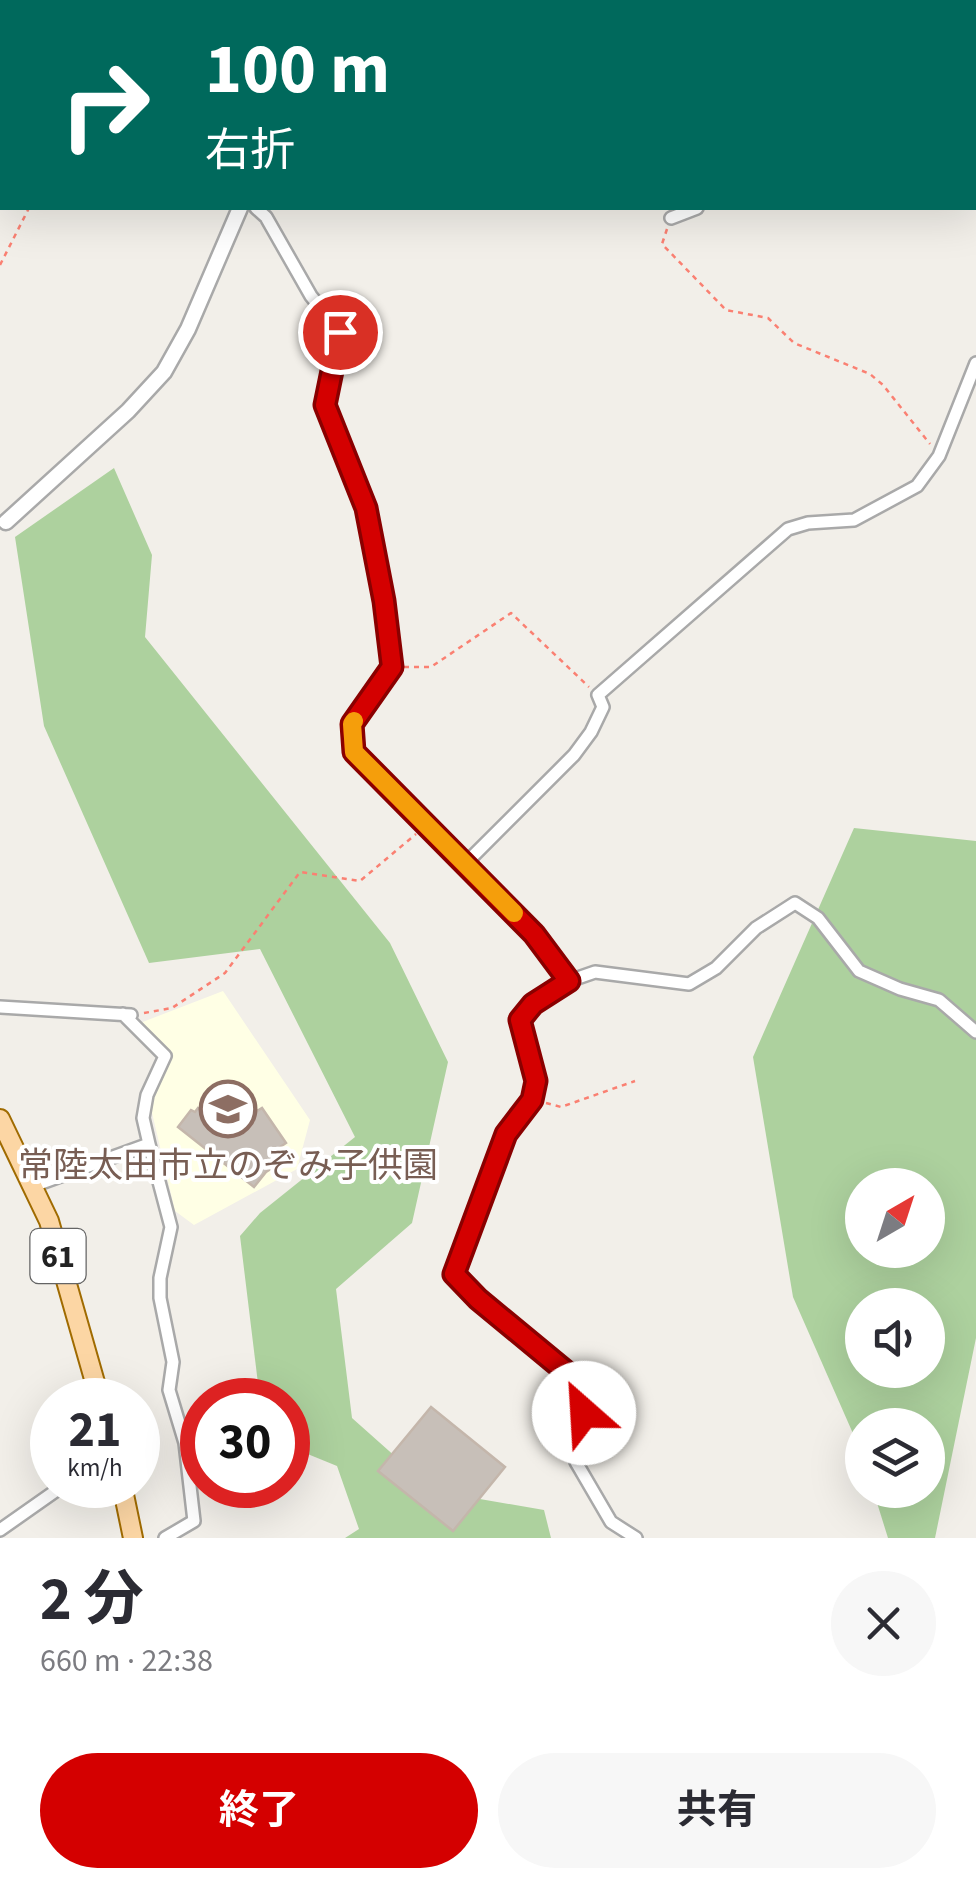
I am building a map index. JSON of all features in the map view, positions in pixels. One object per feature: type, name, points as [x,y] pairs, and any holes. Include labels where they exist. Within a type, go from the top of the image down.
[{"type":"main road","name":"61","points":[[0,1119],[49,1222],[94,1378]]},
{"type":"main road","points":[[126,1508],[132,1538]]},
{"type":"street","points":[[3,526],[128,411],[164,372],[188,330],[239,210]]},
{"type":"street","points":[[258,210],[311,296],[340,332],[325,405],[366,508],[392,667],[352,724],[354,752],[534,934],[569,981]]},
{"type":"street","points":[[672,218],[692,210]]},
{"type":"street","points":[[465,864],[592,732],[603,707],[598,695],[788,529],[808,523],[854,520],[917,486],[938,456],[976,363]]},
{"type":"street","points":[[636,1538],[611,1522],[576,1462],[584,1413],[576,1380],[478,1299],[454,1274],[506,1134],[532,1100],[536,1081],[520,1020],[533,1004],[569,981],[596,972],[688,984],[716,968],[756,928],[795,904],[818,918],[859,970],[900,989],[939,1000],[976,1032]]},
{"type":"street","points":[[0,1007],[128,1015],[165,1056],[143,1118],[171,1227],[160,1278],[160,1298],[173,1362],[169,1390],[185,1442],[194,1521],[165,1538]]},
{"type":"street","points":[[32,1186],[150,1144]]},
{"type":"street","points":[[0,1530],[31,1508]]},
{"type":"path","points":[[0,264],[28,210]]},
{"type":"path","points":[[672,218],[662,244],[726,310],[768,318],[794,344],[870,374],[884,385],[938,456]]},
{"type":"path","points":[[392,667],[432,667],[511,613],[598,695]]},
{"type":"path","points":[[128,1015],[172,1008],[225,973],[300,872],[360,882],[426,826]]},
{"type":"path","points":[[532,1100],[560,1106],[635,1081]]},
{"type":"shaded area","name":"常陸太田市立のぞみ子供園","points":[[223,991],[310,1120],[297,1169],[194,1225],[175,1211],[149,1100],[171,1058],[140,1023]]},
{"type":"green space","points":[[114,468],[152,555],[145,637],[390,943],[448,1062],[412,1223],[336,1289],[352,1418],[434,1491],[544,1510],[551,1538],[345,1538],[359,1529],[337,1466],[310,1455],[310,1378],[257,1378],[240,1236],[260,1213],[355,1137],[260,949],[149,963],[44,726],[15,537]]},
{"type":"green space","points":[[854,828],[976,841],[976,1338],[945,1489],[945,1408],[845,1408],[845,1415],[793,1297],[753,1057]]},
{"type":"green space","points":[[879,1508],[941,1508],[935,1538],[888,1538]]},
{"type":"building","points":[[248,1098],[257,1111],[262,1108],[286,1143],[280,1147],[288,1158],[266,1172],[254,1187],[178,1127],[191,1110],[195,1112],[198,1108],[206,1114],[221,1102],[226,1110]]},
{"type":"building","points":[[431,1407],[505,1467],[453,1531],[378,1471]]},
{"type":"slow traffic","points":[[354,721],[354,752],[514,913]]},
{"type":"place","name":"常陸太田市立のぞみ子供園","points":[[228,1109]]},
{"type":"route","points":[[340,332],[325,405],[366,508],[392,667],[352,724],[354,752],[534,934],[569,981],[533,1004],[520,1020],[536,1081],[532,1100],[506,1134],[454,1274],[478,1299],[576,1380],[584,1413]]}]
